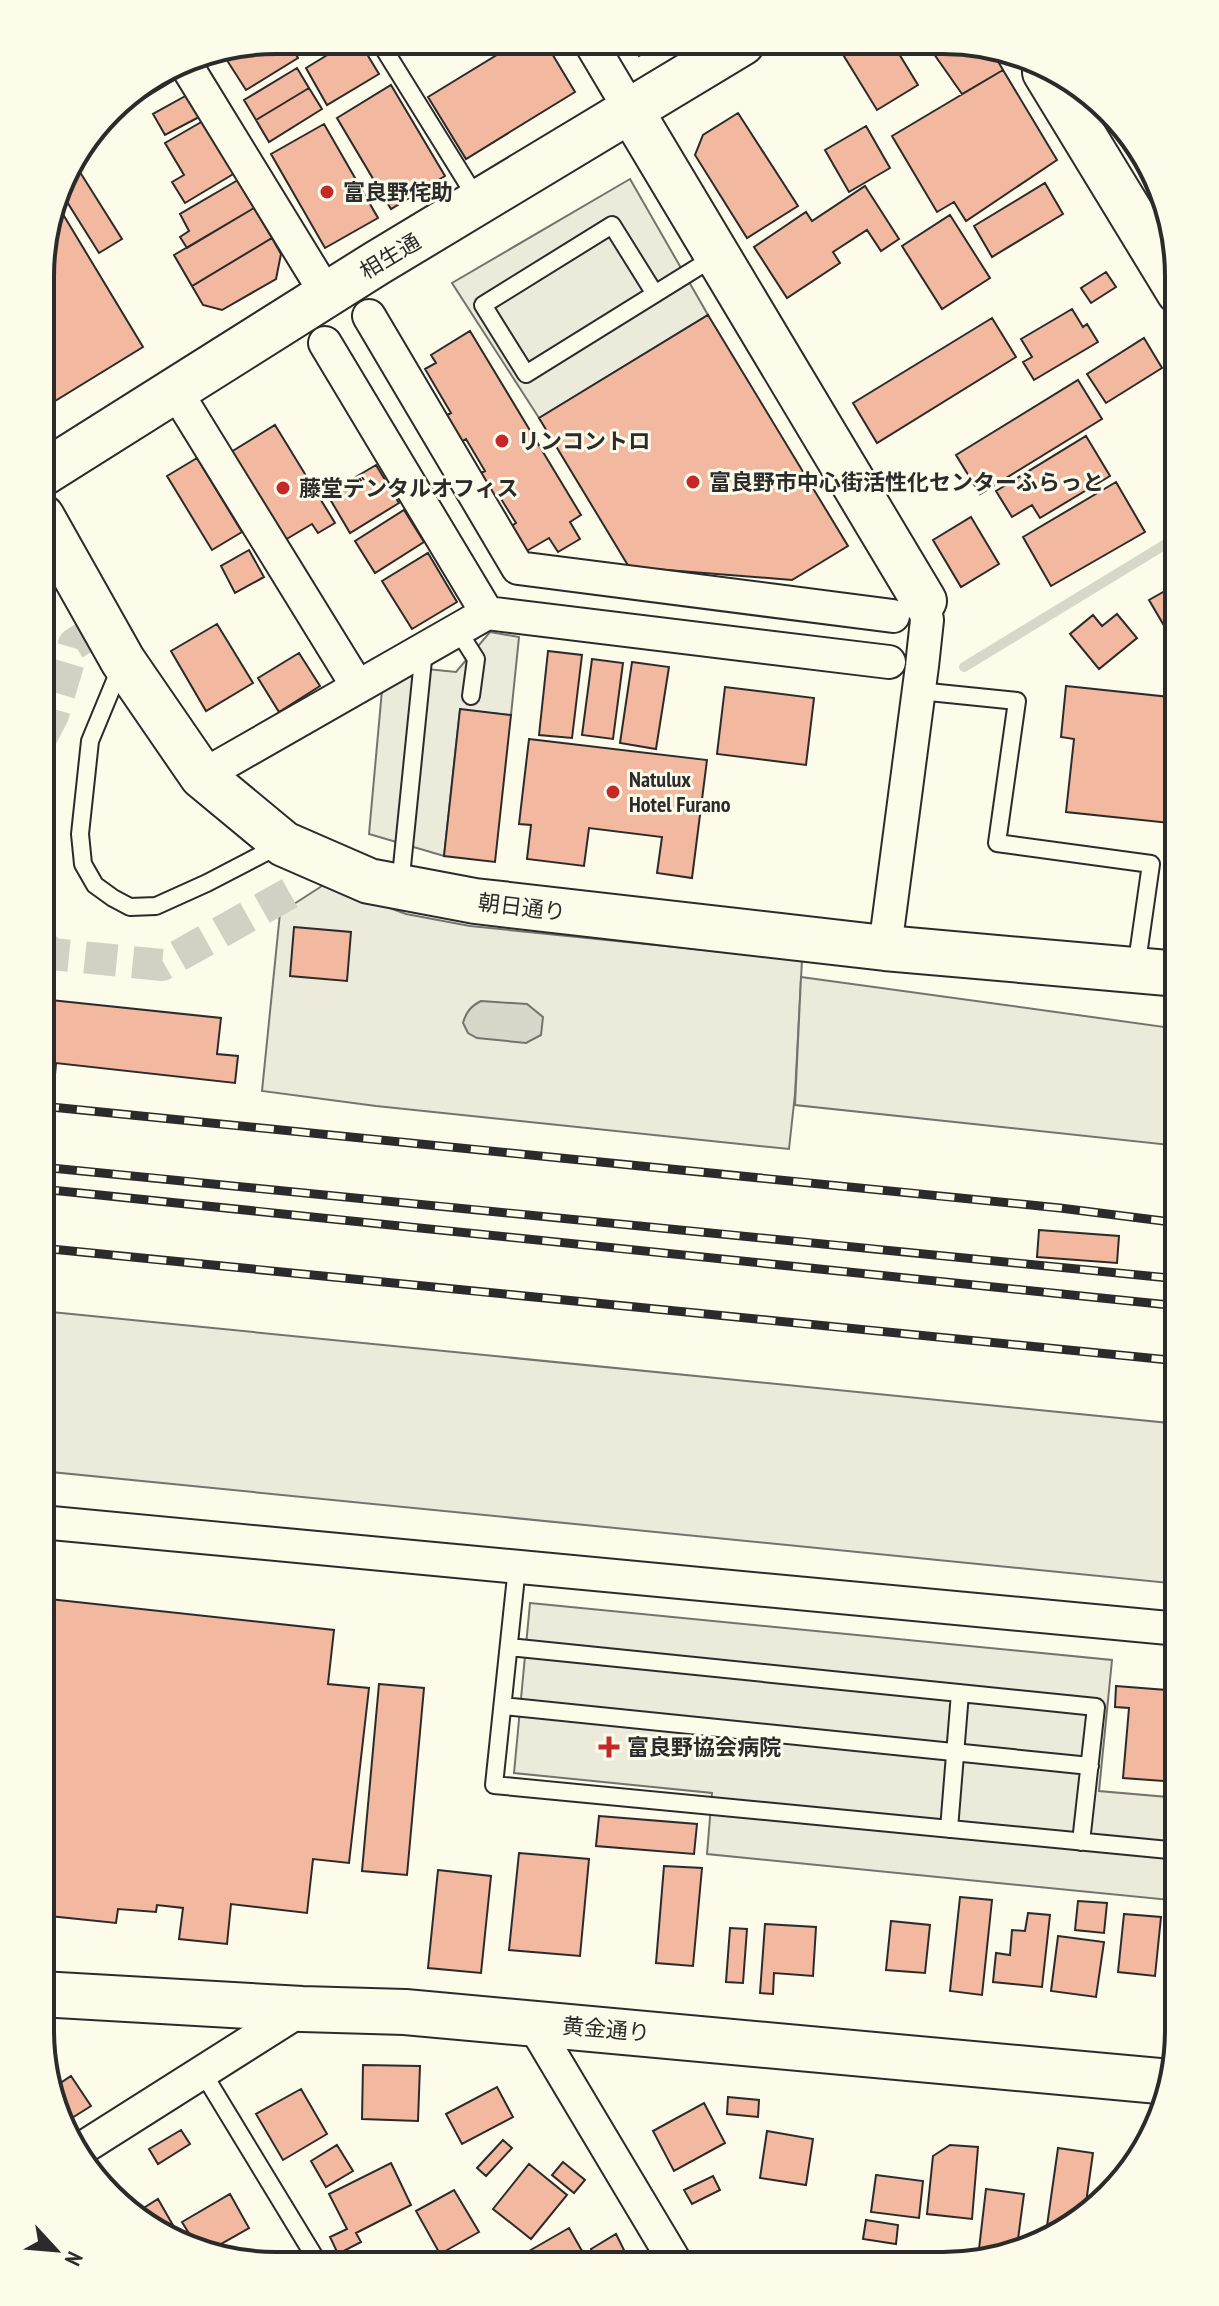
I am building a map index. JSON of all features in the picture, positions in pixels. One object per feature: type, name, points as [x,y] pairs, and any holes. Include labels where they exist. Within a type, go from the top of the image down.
[{"type":"street","points":[[597,54],[718,255],[908,609]]},
{"type":"street","name":"相生通","points":[[54,466],[327,295],[724,54]]},
{"type":"street","points":[[190,71],[327,295]]},
{"type":"street","points":[[1052,83],[1164,268]]},
{"type":"street","points":[[369,316],[518,568],[908,609],[927,620],[885,948]]},
{"type":"street","points":[[325,343],[487,613]]},
{"type":"street","points":[[175,390],[358,687]]},
{"type":"street","name":"朝日通り","points":[[54,538],[123,661],[202,776],[284,844],[369,881],[475,901],[885,948],[1165,973]]},
{"type":"street","points":[[202,776],[487,613],[889,662]]},
{"type":"street","points":[[54,1523],[1165,1628]]},
{"type":"street","name":"黄金通り","points":[[54,1995],[405,2012],[1159,2081]]},
{"type":"street","points":[[87,2145],[302,2009]]},
{"type":"street","points":[[532,2022],[669,2252]]},
{"type":"lane","points":[[387,54],[479,202]]},
{"type":"lane","points":[[655,294],[612,225],[483,305],[526,374],[718,255]]},
{"type":"lane","points":[[457,629],[476,659],[471,696]]},
{"type":"lane","points":[[400,887],[424,649]]},
{"type":"lane","points":[[123,661],[90,741],[80,834],[83,864],[95,885],[130,907],[156,906],[284,844]]},
{"type":"lane","points":[[919,691],[1017,701],[997,843],[1151,864],[1136,970]]},
{"type":"lane","points":[[517,1567],[494,1785],[1165,1850]]},
{"type":"lane","points":[[509,1647],[1096,1707],[1081,1842]]},
{"type":"lane","points":[[949,1829],[960,1693]]},
{"type":"lane","points":[[503,1706],[1090,1766]]},
{"type":"lane","points":[[203,2073],[312,2252]]},
{"type":"shaded area","points":[[630,179],[708,315],[539,418],[452,283]]},
{"type":"shaded area","points":[[490,632],[519,637],[511,715],[460,710],[444,856],[369,834],[382,690],[407,667],[456,672]]},
{"type":"shaded area","points":[[325,884],[406,914],[470,926],[802,960],[789,1149],[376,1106],[262,1091],[280,913]]},
{"type":"shaded area","points":[[801,977],[1165,1027],[1165,1145],[795,1105]]},
{"type":"shaded area","points":[[481,1001],[527,1004],[543,1017],[541,1035],[526,1043],[477,1038],[468,1033],[464,1019],[469,1010]]},
{"type":"shaded area","points":[[54,1312],[1165,1423],[1165,1583],[54,1472]]},
{"type":"shaded area","points":[[530,1603],[1112,1660],[1099,1791],[1165,1797],[1165,1900],[707,1854],[712,1793],[514,1773]]},
{"type":"building","points":[[262,54],[296,54],[298,58],[246,90],[227,60]]},
{"type":"building","points":[[329,54],[367,54],[379,74],[327,105],[306,68]]},
{"type":"building","points":[[498,54],[552,54],[575,92],[466,159],[428,97]]},
{"type":"building","points":[[843,54],[899,54],[918,85],[877,110]]},
{"type":"building","points":[[934,54],[957,54],[998,61],[1003,70],[962,94]]},
{"type":"building","points":[[297,68],[309,88],[256,120],[244,100]]},
{"type":"building","points":[[1003,70],[1057,160],[966,221],[954,202],[937,212],[892,136]]},
{"type":"building","points":[[176,79],[143,99],[153,91]]},
{"type":"building","points":[[391,85],[445,176],[391,209],[337,118]]},
{"type":"building","points":[[309,88],[322,109],[269,142],[256,120]]},
{"type":"building","points":[[189,94],[201,116],[165,135],[153,114]]},
{"type":"building","points":[[738,113],[798,206],[747,238],[695,155],[703,135]]},
{"type":"building","points":[[203,121],[235,173],[185,203],[172,182],[184,175],[165,143]]},
{"type":"building","points":[[324,124],[378,218],[325,248],[271,154]]},
{"type":"building","points":[[866,126],[890,168],[849,192],[825,150]]},
{"type":"building","points":[[80,172],[122,239],[99,253],[67,202]]},
{"type":"building","points":[[238,180],[254,208],[187,248],[180,237],[189,231],[180,214]]},
{"type":"building","points":[[1045,183],[1063,214],[992,257],[974,226]]},
{"type":"building","points":[[865,186],[899,239],[881,251],[867,230],[833,252],[840,263],[787,298],[754,247],[806,212],[812,221]]},
{"type":"building","points":[[254,208],[272,238],[192,286],[174,255]]},
{"type":"building","points":[[63,215],[143,347],[54,402],[54,276]]},
{"type":"building","points":[[950,215],[990,278],[942,309],[902,246]]},
{"type":"building","points":[[272,238],[281,254],[276,279],[222,310],[203,305],[192,286]]},
{"type":"building","points":[[1106,272],[1116,287],[1091,303],[1081,288]]},
{"type":"building","points":[[1072,309],[1083,327],[1087,324],[1098,342],[1034,380],[1023,362],[1032,357],[1021,339]]},
{"type":"building","name":"富良野市中心街活性化センターふらっと","points":[[708,315],[848,546],[792,580],[629,567],[539,418]]},
{"type":"building","points":[[992,318],[1016,357],[877,443],[853,403]]},
{"type":"building","name":"リンコントロ","points":[[470,331],[581,515],[570,522],[580,539],[558,552],[549,538],[525,552],[510,527],[516,523],[498,494],[493,497],[479,474],[485,471],[466,439],[459,443],[443,417],[451,413],[425,369],[436,363],[431,355]]},
{"type":"building","points":[[1144,338],[1162,368],[1106,403],[1087,374]]},
{"type":"building","points":[[1078,380],[1102,419],[980,494],[956,455]]},
{"type":"building","name":"藤堂デンタルオフィス","points":[[275,425],[335,523],[318,533],[312,524],[285,540],[231,452]]},
{"type":"building","points":[[1086,436],[1110,476],[1040,518],[1032,505],[1012,517],[996,491]]},
{"type":"building","points":[[197,458],[242,532],[212,550],[167,476]]},
{"type":"building","points":[[376,465],[399,503],[350,533],[327,494]]},
{"type":"building","points":[[1116,482],[1145,532],[1051,586],[1023,537]]},
{"type":"building","points":[[404,510],[424,542],[375,573],[355,541]]},
{"type":"building","points":[[971,517],[999,564],[961,587],[933,540]]},
{"type":"building","points":[[249,550],[264,577],[235,593],[221,566]]},
{"type":"building","points":[[428,553],[457,602],[412,629],[382,581]]},
{"type":"building","points":[[1165,591],[1165,627],[1149,600]]},
{"type":"building","points":[[1117,614],[1137,638],[1099,669],[1070,634],[1093,615],[1102,626]]},
{"type":"building","points":[[217,624],[253,683],[206,711],[171,651]]},
{"type":"building","points":[[548,651],[582,655],[572,738],[539,735]]},
{"type":"building","points":[[299,653],[320,686],[279,712],[258,678]]},
{"type":"building","points":[[592,659],[623,663],[613,739],[582,735]]},
{"type":"building","points":[[632,662],[669,667],[656,749],[620,743]]},
{"type":"building","points":[[1066,686],[1165,697],[1165,823],[1066,812],[1074,739],[1061,737]]},
{"type":"building","points":[[725,687],[814,698],[806,765],[717,754]]},
{"type":"building","points":[[460,709],[511,715],[495,862],[444,856]]},
{"type":"building","name":"Natulux Hotel Furano","points":[[529,739],[707,760],[692,878],[657,873],[662,837],[589,828],[584,866],[527,859],[531,825],[519,824]]},
{"type":"building","points":[[294,927],[351,932],[347,981],[290,976]]},
{"type":"building","points":[[54,1000],[221,1018],[217,1054],[238,1056],[235,1083],[56,1063],[55,1075]]},
{"type":"building","points":[[1039,1230],[1119,1236],[1117,1263],[1037,1257]]},
{"type":"building","points":[[54,1600],[334,1630],[328,1684],[369,1688],[349,1863],[313,1859],[307,1913],[231,1904],[227,1944],[179,1939],[183,1908],[157,1905],[156,1912],[118,1909],[116,1923],[54,1916]]},
{"type":"building","points":[[379,1684],[424,1688],[407,1875],[362,1871]]},
{"type":"building","points":[[1116,1686],[1165,1690],[1165,1781],[1123,1778],[1129,1708],[1115,1707]]},
{"type":"building","points":[[599,1816],[697,1824],[694,1854],[596,1846]]},
{"type":"building","points":[[519,1853],[589,1859],[580,1956],[509,1950]]},
{"type":"building","points":[[664,1866],[702,1868],[693,1966],[656,1963]]},
{"type":"building","points":[[438,1870],[491,1876],[481,1973],[428,1968]]},
{"type":"building","points":[[960,1897],[992,1900],[982,1995],[950,1991]]},
{"type":"building","points":[[1078,1901],[1107,1903],[1104,1933],[1075,1930]]},
{"type":"building","points":[[1028,1913],[1050,1915],[1042,1987],[993,1982],[996,1953],[1010,1955],[1012,1930],[1025,1931]]},
{"type":"building","points":[[1124,1914],[1161,1917],[1155,1976],[1118,1972]]},
{"type":"building","points":[[891,1921],[930,1925],[925,1973],[886,1970]]},
{"type":"building","points":[[765,1924],[816,1927],[813,1976],[774,1973],[773,1994],[760,1993]]},
{"type":"building","points":[[730,1928],[747,1929],[743,1983],[726,1982]]},
{"type":"building","points":[[1058,1936],[1104,1942],[1096,1997],[1051,1991]]},
{"type":"building","points":[[363,2065],[420,2066],[418,2121],[362,2119]]},
{"type":"building","points":[[71,2076],[91,2106],[73,2118],[61,2083]]},
{"type":"building","points":[[497,2087],[513,2117],[462,2144],[446,2114]]},
{"type":"building","points":[[301,2089],[327,2134],[283,2160],[256,2114]]},
{"type":"building","points":[[728,2097],[759,2100],[758,2117],[727,2114]]},
{"type":"building","points":[[704,2103],[725,2143],[674,2171],[653,2131]]},
{"type":"building","points":[[181,2130],[190,2144],[158,2164],[149,2149]]},
{"type":"building","points":[[767,2131],[813,2139],[806,2185],[760,2178]]},
{"type":"building","points":[[503,2140],[512,2148],[486,2176],[477,2168]]},
{"type":"building","points":[[337,2145],[353,2171],[326,2187],[311,2161]]},
{"type":"building","points":[[950,2145],[978,2147],[972,2219],[927,2214],[933,2156]]},
{"type":"building","points":[[1058,2148],[1093,2153],[1087,2199],[1047,2226]]},
{"type":"building","points":[[563,2162],[585,2180],[574,2193],[552,2175]]},
{"type":"building","points":[[391,2163],[411,2205],[356,2233],[361,2242],[337,2252],[330,2237],[347,2229],[329,2194]]},
{"type":"building","points":[[529,2164],[567,2195],[531,2239],[493,2209]]},
{"type":"building","points":[[876,2175],[923,2181],[919,2218],[871,2212]]},
{"type":"building","points":[[713,2176],[720,2190],[692,2204],[684,2190]]},
{"type":"building","points":[[986,2189],[1024,2194],[1018,2238],[979,2249]]},
{"type":"building","points":[[454,2190],[479,2232],[439,2252],[416,2211]]},
{"type":"building","points":[[230,2194],[249,2228],[220,2244],[190,2234],[182,2222]]},
{"type":"building","points":[[158,2199],[174,2227],[153,2215],[144,2208]]},
{"type":"building","points":[[866,2220],[898,2225],[896,2244],[863,2239]]},
{"type":"building","points":[[569,2228],[583,2252],[530,2252]]},
{"type":"building","points":[[616,2234],[624,2250],[593,2252],[591,2249]]},
{"type":"waterway","points":[[964,667],[1165,545]]},
{"type":"tunnel","points":[[54,712],[74,644],[102,626]]},
{"type":"tunnel","points":[[54,954],[162,965],[297,889]]},
{"type":"railway","points":[[54,1107],[1060,1208],[1165,1221]]},
{"type":"railway","points":[[54,1168],[1165,1278]]},
{"type":"railway","points":[[54,1190],[1165,1305]]},
{"type":"railway","points":[[54,1249],[1165,1360]]},
{"type":"place","name":"富良野侘助","points":[[327,192]]},
{"type":"place","name":"リンコントロ","points":[[502,441]]},
{"type":"place","name":"富良野市中心街活性化センターふらっと","points":[[693,482]]},
{"type":"place","name":"藤堂デンタルオフィス","points":[[283,488]]},
{"type":"place","name":"Natulux Hotel Furano","points":[[613,792]]},
{"type":"place","name":"富良野協会病院","points":[[609,1747]]}]
